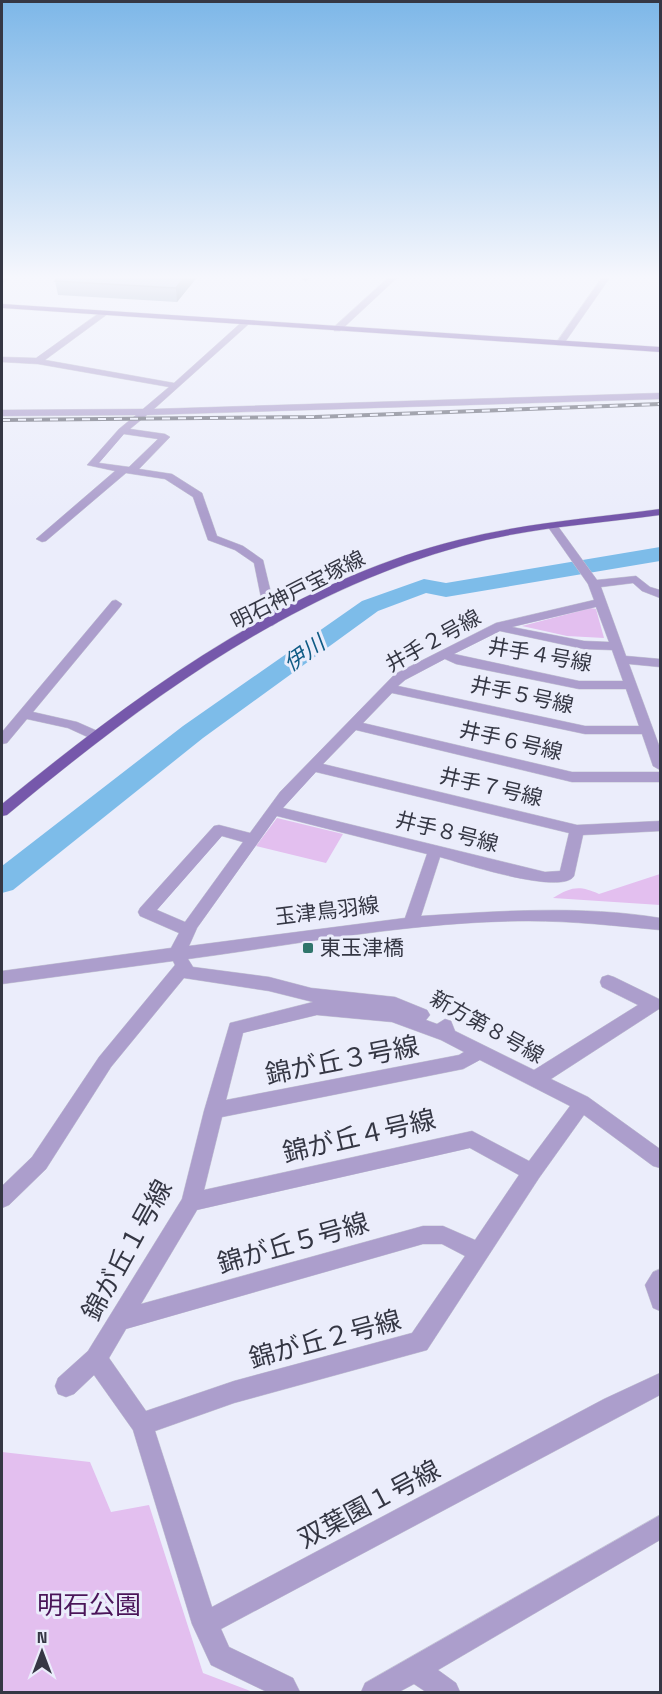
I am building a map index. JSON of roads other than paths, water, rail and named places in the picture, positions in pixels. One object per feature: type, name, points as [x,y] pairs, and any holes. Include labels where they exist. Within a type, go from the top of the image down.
[{"type":"main road","name":"明石神戸宝塚線","points":[[2,812],[96,736],[168,683],[272,622],[356,579],[461,542],[660,513]]},
{"type":"street","points":[[38,361],[46,355]]},
{"type":"street","points":[[210,355],[122,431],[92,465],[168,476],[198,495],[212,538],[240,548],[259,562],[272,622]]},
{"type":"street","points":[[2,360],[38,361],[176,386]]},
{"type":"street","points":[[2,413],[142,413],[660,396]]},
{"type":"street","points":[[42,539],[165,437],[122,431]]},
{"type":"street","points":[[555,529],[594,584],[660,766]]},
{"type":"street","points":[[594,584],[636,579],[646,590],[660,594]]},
{"type":"street","name":"井手２号線","points":[[2,1199],[39,1162],[105,1062],[180,960],[188,930],[273,810],[400,677],[500,626],[601,602]]},
{"type":"street","points":[[2,740],[116,604]]},
{"type":"street","points":[[500,626],[511,631],[584,645],[616,646]]},
{"type":"street","name":"井手４号線","points":[[444,654],[456,660],[579,685],[631,685]]},
{"type":"street","points":[[621,659],[660,663]]},
{"type":"street","name":"井手５号線","points":[[389,688],[585,730],[647,730]]},
{"type":"street","points":[[25,714],[72,725],[96,736]]},
{"type":"street","name":"井手６号線","points":[[353,725],[572,777],[660,777]]},
{"type":"street","name":"井手７号線","points":[[314,767],[578,830],[660,826]]},
{"type":"street","name":"井手８号線","points":[[273,810],[545,878],[566,876],[578,830]]},
{"type":"street","points":[[188,930],[146,912],[219,830],[252,839]]},
{"type":"street","points":[[411,923],[435,851]]},
{"type":"street","name":"玉津鳥羽線","points":[[3,980],[180,960],[411,923],[528,915],[632,920],[660,924]]},
{"type":"street","name":"新方第８号線","points":[[180,960],[188,973],[269,984],[311,995],[395,1004],[444,1024],[447,1035],[582,1103],[660,1160]]},
{"type":"street","points":[[535,1079],[653,1004],[609,982]]},
{"type":"street","name":"錦が丘１号線","points":[[66,1386],[96,1359],[191,1202],[236,1028],[317,1008],[393,1015],[447,1035]]},
{"type":"street","name":"錦が丘３号線","points":[[213,1111],[463,1062],[479,1052]]},
{"type":"street","name":"錦が丘２号線","points":[[142,1424],[234,1392],[418,1342],[480,1253],[532,1172],[582,1103]]},
{"type":"street","name":"錦が丘４号線","points":[[191,1202],[472,1139],[532,1172]]},
{"type":"street","name":"錦が丘５号線","points":[[118,1321],[423,1235],[443,1235],[480,1253]]},
{"type":"street","points":[[660,1279],[655,1285],[660,1301]]},
{"type":"street","points":[[96,1359],[142,1424],[205,1624],[220,1656],[284,1687],[287,1692]]},
{"type":"street","name":"双葉園１号線","points":[[205,1624],[660,1384]]},
{"type":"street","points":[[374,1692],[660,1527]]},
{"type":"street","points":[[415,1669],[447,1692]]},
{"type":"waterway","name":"伊川","points":[[2,882],[193,732],[370,606],[424,586],[446,590],[660,554]]},
{"type":"railway","points":[[2,420],[315,417],[660,404]]},
{"type":"place","name":"東玉津橋","points":[[308,948]]},
{"type":"park label","name":"明石公園","points":[[89,1605]]}]
